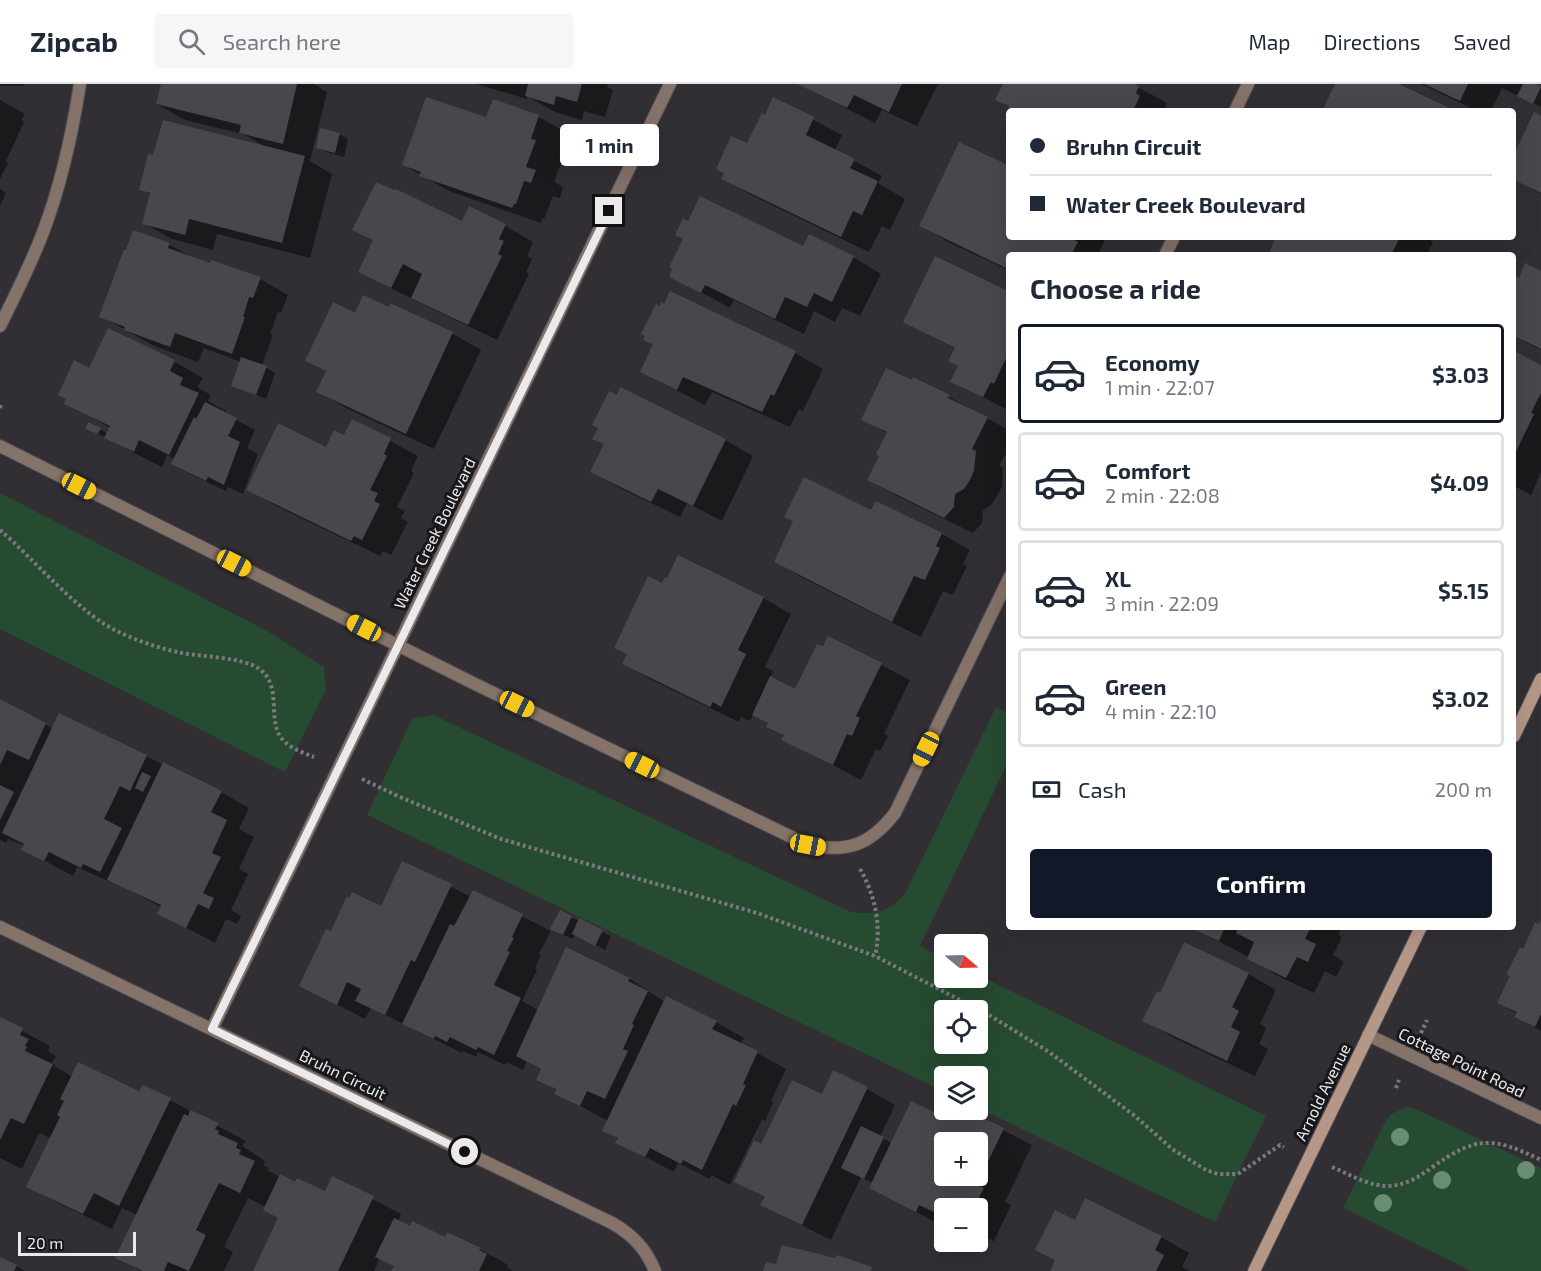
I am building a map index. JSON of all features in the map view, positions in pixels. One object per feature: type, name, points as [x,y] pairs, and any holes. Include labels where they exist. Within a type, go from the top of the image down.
[{"type":"street","points":[[0,326],[43,234],[61,179],[80,84]]},
{"type":"street","name":"Water Creek Boulevard","points":[[212,1029],[670,84]]},
{"type":"street","points":[[1236,108],[1248,84]]},
{"type":"street","points":[[0,446],[398,645],[808,845],[828,849],[847,848],[866,842],[882,830],[895,813],[1006,584]]},
{"type":"street","points":[[1516,732],[1541,679]]},
{"type":"street","name":"Bruhn Circuit","points":[[0,927],[619,1227],[639,1242],[649,1256],[655,1271]]},
{"type":"street","name":"Arnold Avenue","points":[[1254,1271],[1419,930]]},
{"type":"street","name":"Cottage Point Road","points":[[1368,1035],[1541,1118]]},
{"type":"path","points":[[0,530],[91,614],[119,633],[179,652],[241,662],[258,668],[272,684],[277,729],[281,738],[289,745],[318,759]]},
{"type":"path","points":[[360,778],[501,839],[757,913],[875,956],[979,1009],[1049,1052],[1135,1116],[1172,1149],[1206,1170],[1218,1174],[1238,1174],[1280,1145]]},
{"type":"path","points":[[847,848],[871,887],[879,941],[875,956]]},
{"type":"path","points":[[1340,1170],[1374,1185],[1402,1185],[1419,1177],[1449,1155],[1481,1142],[1496,1143],[1518,1149],[1541,1160]]},
{"type":"green space","points":[[0,493],[269,632],[324,667],[326,689],[285,772],[0,629]]},
{"type":"green space","points":[[996,707],[1006,712],[1006,766],[920,946],[934,953],[934,988],[988,988],[988,980],[1266,1116],[1215,1222],[988,1113],[988,1066],[934,1066],[934,1087],[367,815],[412,719],[433,715],[851,912],[874,913],[893,905],[905,894]]},
{"type":"green space","points":[[1407,1107],[1418,1110],[1541,1168],[1541,1271],[1471,1271],[1344,1208],[1385,1122],[1391,1114]]},
{"type":"building","points":[[161,84],[297,84],[283,144],[239,133],[241,125],[156,104]]},
{"type":"building","points":[[528,84],[582,84],[577,102],[556,96],[554,105],[525,96]]},
{"type":"building","points":[[797,84],[902,84],[889,112],[854,95],[847,108]]},
{"type":"building","points":[[1003,84],[1135,84],[1139,86],[1136,93],[1140,96],[1134,108],[1008,108],[1009,106],[995,100]]},
{"type":"building","points":[[1335,84],[1399,84],[1449,108],[1323,108]]},
{"type":"building","points":[[1424,84],[1468,84],[1460,101]]},
{"type":"building","points":[[1523,84],[1535,84],[1541,87],[1533,104],[1517,96]]},
{"type":"building","points":[[426,97],[486,117],[493,99],[539,115],[531,139],[536,140],[526,167],[536,170],[531,183],[524,181],[516,204],[512,208],[419,176],[421,172],[402,165]]},
{"type":"building","points":[[773,97],[814,117],[806,135],[855,159],[850,168],[878,181],[862,215],[853,211],[841,237],[721,179],[724,173],[716,169],[731,136],[747,143],[762,113],[765,115]]},
{"type":"building","points":[[1534,112],[1541,116],[1541,193],[1516,181],[1516,150]]},
{"type":"building","points":[[163,120],[305,156],[282,243],[189,219],[185,235],[142,224],[150,193],[139,190],[148,154],[153,155]]},
{"type":"building","points":[[320,128],[340,133],[335,153],[316,148]]},
{"type":"building","points":[[959,142],[1006,164],[1006,240],[1075,240],[1078,242],[1073,252],[1006,252],[1006,268],[919,226]]},
{"type":"building","points":[[376,182],[396,189],[462,221],[469,206],[506,224],[499,239],[504,241],[498,254],[502,256],[468,325],[411,298],[422,274],[403,264],[391,288],[358,272],[373,240],[352,230]]},
{"type":"building","points":[[700,196],[803,246],[809,234],[854,256],[832,302],[814,293],[807,307],[785,297],[775,319],[705,285],[701,293],[669,277],[672,269],[669,267],[683,239],[675,235],[683,218],[688,221]]},
{"type":"building","points":[[133,230],[170,243],[168,248],[210,263],[211,260],[261,277],[253,298],[249,297],[243,317],[245,317],[232,354],[175,333],[170,347],[124,330],[125,327],[99,317]]},
{"type":"building","points":[[1275,240],[1398,240],[1392,252],[1269,252]]},
{"type":"building","points":[[935,256],[1006,290],[1006,358],[994,384],[991,382],[983,397],[950,382],[958,366],[948,361],[955,348],[903,322]]},
{"type":"building","points":[[1525,263],[1541,271],[1541,349],[1516,337],[1516,276],[1519,278]]},
{"type":"building","points":[[670,291],[796,351],[774,396],[771,394],[762,412],[683,377],[677,390],[640,372],[653,344],[643,340],[645,336],[641,334],[656,304],[660,306],[661,302],[664,304]]},
{"type":"building","points":[[363,295],[389,307],[390,303],[453,332],[406,434],[316,392],[326,371],[305,361],[333,302],[355,313]]},
{"type":"building","points":[[108,328],[175,360],[170,371],[183,378],[180,385],[199,393],[169,455],[139,440],[134,452],[104,438],[110,426],[64,404],[66,399],[58,395],[74,360],[89,368]]},
{"type":"building","points":[[1516,352],[1541,365],[1541,393],[1531,413],[1534,414],[1516,452]]},
{"type":"building","points":[[241,357],[267,366],[256,395],[231,386]]},
{"type":"building","points":[[886,368],[912,380],[913,377],[950,395],[948,398],[988,417],[972,449],[976,451],[974,471],[964,489],[955,494],[954,507],[944,518],[867,480],[879,456],[876,454],[887,432],[861,420]]},
{"type":"building","points":[[620,387],[726,439],[693,506],[658,489],[651,502],[590,472],[604,444],[592,439],[598,428],[592,425],[609,391],[617,395]]},
{"type":"building","points":[[205,402],[237,418],[228,436],[240,442],[224,485],[208,477],[206,481],[171,464],[194,417],[196,419]]},
{"type":"building","points":[[352,419],[391,438],[384,454],[387,456],[370,490],[378,493],[374,501],[380,504],[362,540],[354,536],[351,541],[246,490],[278,423],[326,447],[334,430],[344,435]]},
{"type":"building","points":[[88,422],[101,428],[98,434],[85,429]]},
{"type":"building","points":[[804,477],[871,510],[876,501],[942,533],[936,546],[940,548],[925,580],[914,576],[892,622],[774,562],[793,521],[784,517]]},
{"type":"building","points":[[678,555],[764,597],[738,650],[746,654],[721,707],[713,702],[710,707],[622,664],[627,654],[614,648],[648,576],[662,583],[665,577],[667,578]]},
{"type":"building","points":[[828,636],[882,663],[856,716],[860,718],[852,736],[847,734],[833,765],[781,740],[784,735],[766,727],[768,723],[752,715],[770,676],[795,689],[817,644],[823,646]]},
{"type":"building","points":[[0,699],[46,723],[29,760],[7,750],[0,765]]},
{"type":"building","points":[[59,713],[147,755],[130,791],[120,786],[104,819],[122,828],[100,872],[83,864],[81,868],[49,852],[44,861],[21,850],[24,844],[2,833]]},
{"type":"building","points":[[163,762],[222,791],[211,812],[227,820],[212,853],[221,857],[203,893],[214,898],[209,909],[198,904],[186,928],[157,914],[161,905],[107,880]]},
{"type":"building","points":[[142,772],[151,776],[143,792],[135,788]]},
{"type":"building","points":[[0,785],[14,792],[0,820]]},
{"type":"building","points":[[402,861],[452,884],[415,962],[411,960],[385,1015],[355,1001],[361,989],[347,982],[337,1005],[299,986],[326,929],[331,931],[347,896],[349,898],[352,892],[381,906]]},
{"type":"building","points":[[473,890],[523,914],[507,951],[510,952],[494,985],[521,998],[494,1055],[478,1047],[476,1050],[450,1037],[447,1042],[435,1036],[434,1039],[402,1024],[450,924],[454,926]]},
{"type":"building","points":[[560,910],[572,916],[563,935],[550,929]]},
{"type":"building","points":[[579,918],[603,930],[595,946],[572,934]]},
{"type":"building","points":[[1541,920],[1541,1014],[1535,1027],[1514,1017],[1517,1012],[1497,1003],[1510,976],[1506,975],[1520,947],[1523,949],[1535,922],[1539,924]]},
{"type":"building","points":[[1195,930],[1224,930],[1219,941]]},
{"type":"building","points":[[1238,930],[1310,930],[1305,939],[1316,944],[1308,962],[1297,957],[1286,978],[1247,959],[1254,942],[1236,933]]},
{"type":"building","points":[[1184,942],[1249,973],[1232,1007],[1239,1011],[1231,1027],[1240,1032],[1227,1061],[1142,1021],[1157,991],[1160,993]]},
{"type":"building","points":[[566,947],[630,978],[628,981],[648,991],[623,1049],[628,1051],[605,1099],[587,1091],[580,1106],[554,1094],[556,1089],[536,1080],[541,1069],[516,1056]]},
{"type":"building","points":[[666,996],[717,1021],[712,1029],[758,1051],[743,1084],[746,1085],[736,1106],[733,1104],[702,1170],[683,1160],[681,1164],[650,1148],[645,1157],[615,1143],[618,1138],[602,1131]]},
{"type":"building","points":[[0,1017],[23,1028],[20,1035],[29,1039],[25,1051],[53,1064],[24,1124],[11,1118],[0,1140]]},
{"type":"building","points":[[78,1062],[139,1091],[143,1085],[171,1098],[119,1206],[94,1193],[83,1214],[26,1187],[60,1117],[57,1115],[64,1101],[60,1099]]},
{"type":"building","points":[[833,1070],[868,1087],[802,1225],[760,1205],[765,1197],[734,1182],[754,1140],[761,1144],[792,1080],[822,1094]]},
{"type":"building","points":[[911,1101],[934,1112],[934,1120],[988,1120],[1004,1128],[988,1162],[988,1132],[934,1132],[934,1186],[979,1186],[984,1188],[979,1198],[934,1198],[934,1212],[919,1205],[916,1212],[869,1188]]},
{"type":"building","points":[[190,1110],[219,1123],[215,1129],[219,1131],[218,1134],[238,1143],[236,1148],[241,1150],[239,1154],[255,1161],[240,1193],[219,1183],[196,1230],[206,1235],[189,1271],[168,1262],[164,1271],[143,1271],[115,1258],[184,1114],[188,1116]]},
{"type":"building","points":[[861,1126],[884,1137],[864,1179],[841,1168]]},
{"type":"building","points":[[280,1174],[295,1182],[297,1178],[325,1191],[332,1176],[374,1196],[338,1271],[253,1271],[278,1218],[263,1210]]},
{"type":"building","points":[[1085,1198],[1162,1236],[1155,1250],[1164,1255],[1156,1271],[1050,1271],[1055,1260],[1035,1250],[1055,1210],[1075,1220]]},
{"type":"building","points":[[394,1218],[410,1226],[412,1221],[445,1237],[447,1232],[481,1248],[479,1250],[487,1254],[479,1271],[391,1271],[394,1266],[375,1257]]},
{"type":"building","points":[[782,1245],[835,1258],[837,1255],[872,1267],[871,1271],[763,1271],[766,1262],[776,1264]]},
{"type":"building","points":[[0,1257],[17,1265],[14,1271],[0,1271]]},
{"type":"route","points":[[465,1152],[212,1029],[609,211]]}]
